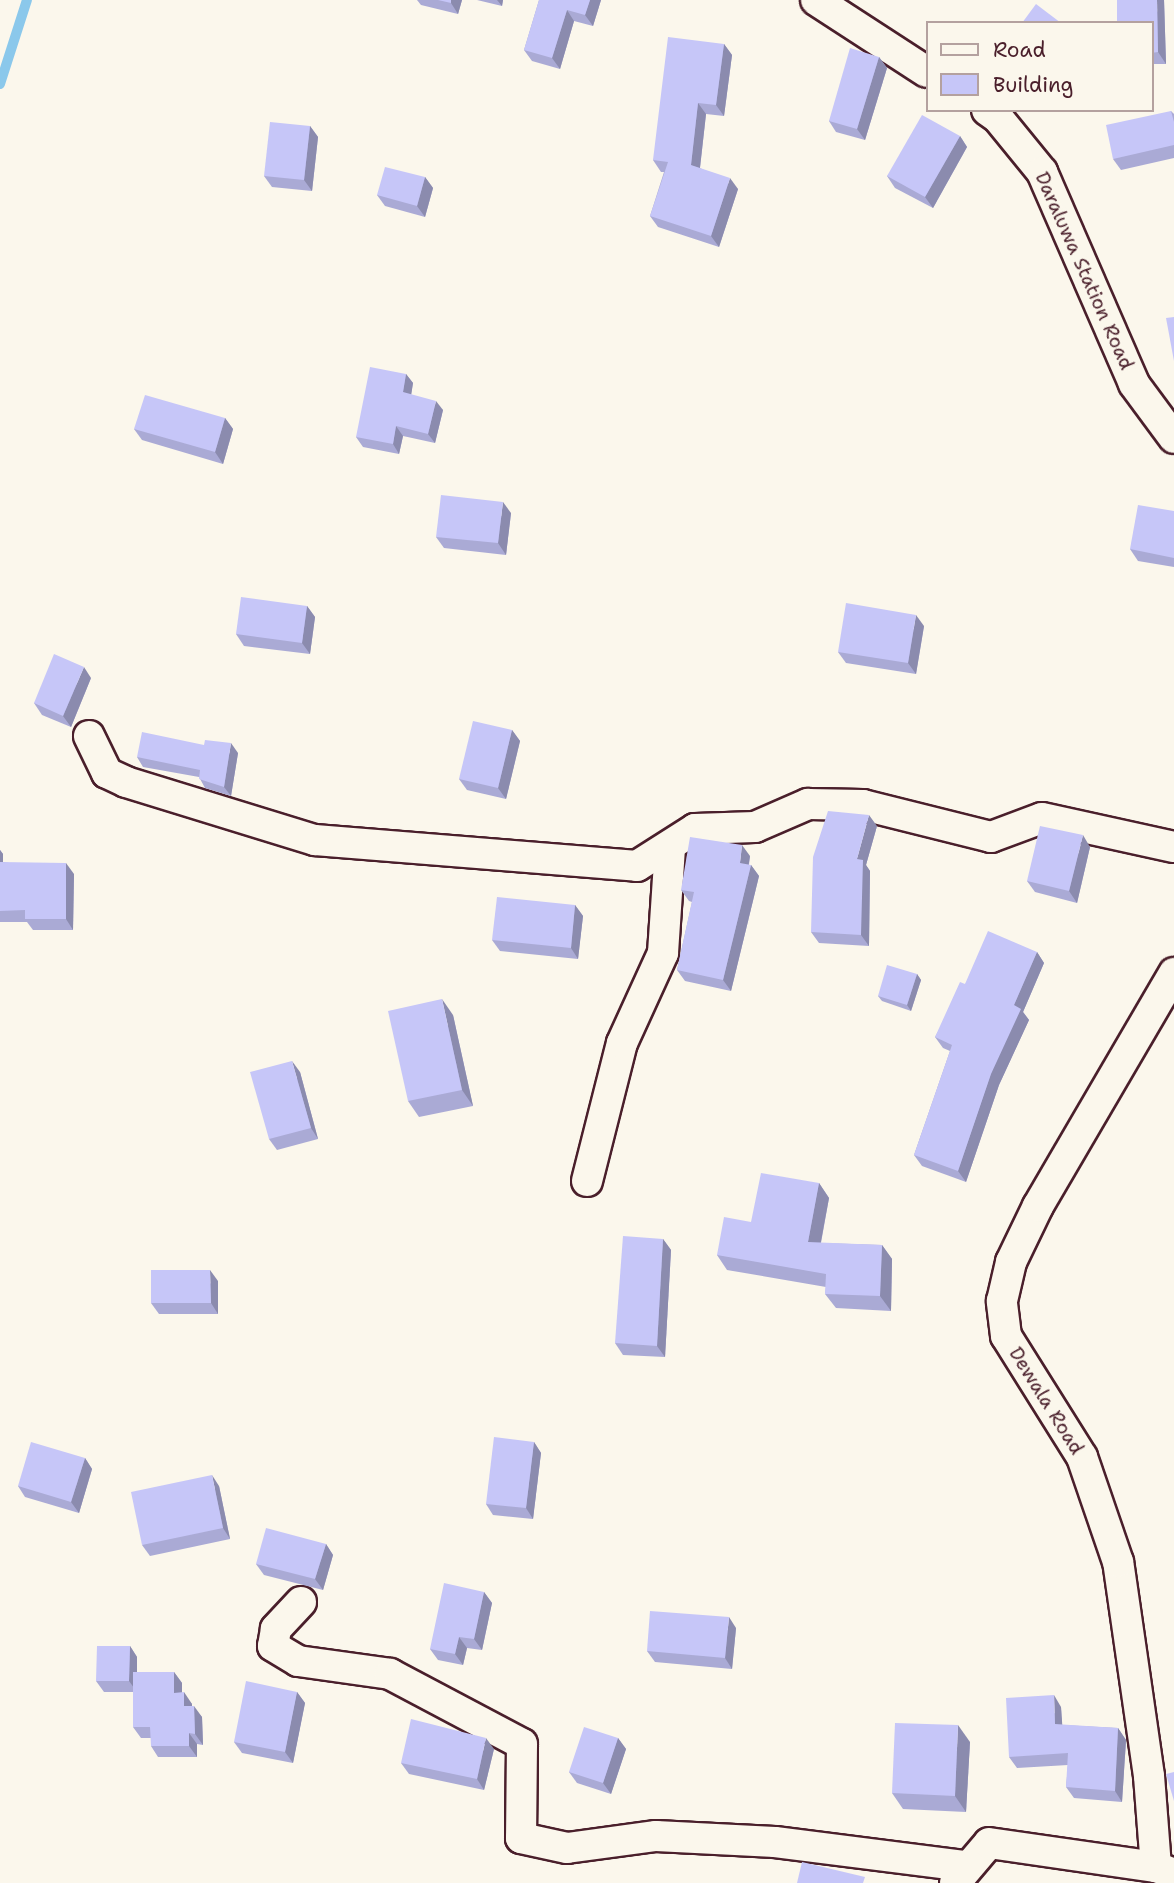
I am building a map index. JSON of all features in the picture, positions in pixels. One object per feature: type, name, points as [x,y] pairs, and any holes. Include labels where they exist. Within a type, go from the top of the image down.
[{"type":"street","points":[[816,0],[926,71]]},
{"type":"street","name":"Daraluwa Station Road","points":[[990,112],[998,118],[1042,172],[1134,384],[1174,438]]},
{"type":"street","points":[[89,736],[107,773],[126,782],[315,840],[637,866],[670,848],[695,829],[755,827],[808,804],[863,805],[991,837],[1042,818],[1174,847]]},
{"type":"street","points":[[587,1181],[622,1042],[663,953],[670,848]]},
{"type":"street","name":"Dewala Road","points":[[1165,1870],[1118,1562],[1075,1443],[1018,1362],[1006,1336],[1002,1301],[1012,1262],[1038,1206],[1174,973]]},
{"type":"street","points":[[301,1602],[276,1629],[273,1646],[298,1661],[390,1674],[522,1744],[521,1838],[567,1848],[656,1836],[775,1842],[960,1874],[989,1843],[1165,1870]]},
{"type":"building","points":[[539,0],[590,0],[585,15],[567,10],[552,58],[524,50]]},
{"type":"building","points":[[1117,0],[1157,0],[1158,52],[1153,53],[1153,21],[1117,21]]},
{"type":"building","points":[[1036,4],[1058,21],[1023,21]]},
{"type":"building","points":[[668,37],[724,44],[716,105],[698,103],[691,165],[730,178],[711,236],[650,216],[668,162],[653,160]]},
{"type":"building","points":[[850,48],[879,57],[857,129],[829,121]]},
{"type":"building","points":[[1171,111],[1174,145],[1113,159],[1106,125]]},
{"type":"building","points":[[922,115],[960,136],[925,197],[887,176]]},
{"type":"building","points":[[270,122],[310,126],[304,180],[264,176]]},
{"type":"building","points":[[385,167],[425,177],[417,206],[377,195]]},
{"type":"building","points":[[1174,317],[1174,361],[1166,318]]},
{"type":"building","points":[[370,367],[406,374],[403,392],[436,401],[428,434],[396,426],[393,444],[356,437]]},
{"type":"building","points":[[145,395],[225,418],[215,452],[134,429]]},
{"type":"building","points":[[441,495],[503,502],[498,543],[436,537]]},
{"type":"building","points":[[1138,505],[1174,511],[1174,558],[1130,549]]},
{"type":"building","points":[[241,597],[307,606],[302,643],[236,634]]},
{"type":"building","points":[[846,603],[916,615],[908,663],[838,652]]},
{"type":"building","points":[[54,654],[84,667],[63,716],[34,703]]},
{"type":"building","points":[[473,721],[512,730],[498,788],[459,779]]},
{"type":"building","points":[[142,732],[204,745],[205,740],[231,743],[224,787],[199,779],[200,770],[137,757]]},
{"type":"building","points":[[828,811],[869,815],[857,859],[863,860],[861,935],[811,932],[813,857]]},
{"type":"building","points":[[1040,826],[1083,835],[1069,891],[1027,881]]},
{"type":"building","points":[[690,837],[742,845],[740,863],[751,865],[723,980],[677,970],[694,892],[681,890]]},
{"type":"building","points":[[0,862],[66,863],[66,919],[25,919],[25,910],[0,911]]},
{"type":"building","points":[[497,897],[575,905],[571,948],[492,940]]},
{"type":"building","points":[[988,931],[1037,952],[1014,1005],[1021,1009],[991,1074],[958,1171],[914,1155],[952,1045],[935,1037],[960,982],[965,984]]},
{"type":"building","points":[[887,965],[917,974],[907,1005],[878,996]]},
{"type":"building","points":[[442,999],[462,1090],[408,1101],[388,1011]]},
{"type":"building","points":[[292,1061],[311,1128],[269,1139],[250,1072]]},
{"type":"building","points":[[761,1173],[819,1183],[808,1242],[882,1245],[880,1296],[825,1294],[826,1274],[717,1255],[724,1217],[751,1222]]},
{"type":"building","points":[[623,1236],[663,1239],[657,1346],[615,1343]]},
{"type":"building","points":[[151,1270],[210,1270],[211,1303],[151,1303]]},
{"type":"building","points":[[494,1437],[534,1442],[526,1508],[486,1504]]},
{"type":"building","points":[[31,1442],[85,1458],[71,1502],[18,1486]]},
{"type":"building","points":[[212,1475],[223,1528],[142,1545],[131,1492]]},
{"type":"building","points":[[266,1528],[326,1544],[315,1579],[256,1564]]},
{"type":"building","points":[[444,1583],[484,1592],[474,1639],[459,1637],[455,1654],[430,1649]]},
{"type":"building","points":[[650,1611],[729,1617],[725,1658],[647,1651]]},
{"type":"building","points":[[97,1646],[130,1646],[129,1681],[96,1681]]},
{"type":"building","points":[[133,1672],[174,1672],[174,1693],[184,1692],[184,1706],[194,1706],[195,1734],[189,1733],[189,1746],[151,1746],[150,1727],[133,1727]]},
{"type":"building","points":[[246,1681],[297,1692],[285,1752],[234,1742]]},
{"type":"building","points":[[1054,1695],[1055,1724],[1118,1728],[1115,1791],[1066,1787],[1068,1753],[1009,1757],[1006,1698]]},
{"type":"building","points":[[411,1719],[486,1738],[477,1779],[401,1763]]},
{"type":"building","points":[[895,1723],[958,1725],[955,1796],[892,1793]]},
{"type":"building","points":[[584,1727],[618,1738],[603,1783],[569,1772]]},
{"type":"building","points":[[1174,1772],[1174,1801],[1166,1774]]},
{"type":"building","points":[[802,1862],[865,1877],[863,1883],[797,1883]]},
{"type":"waterway","points":[[0,84],[27,0]]}]
